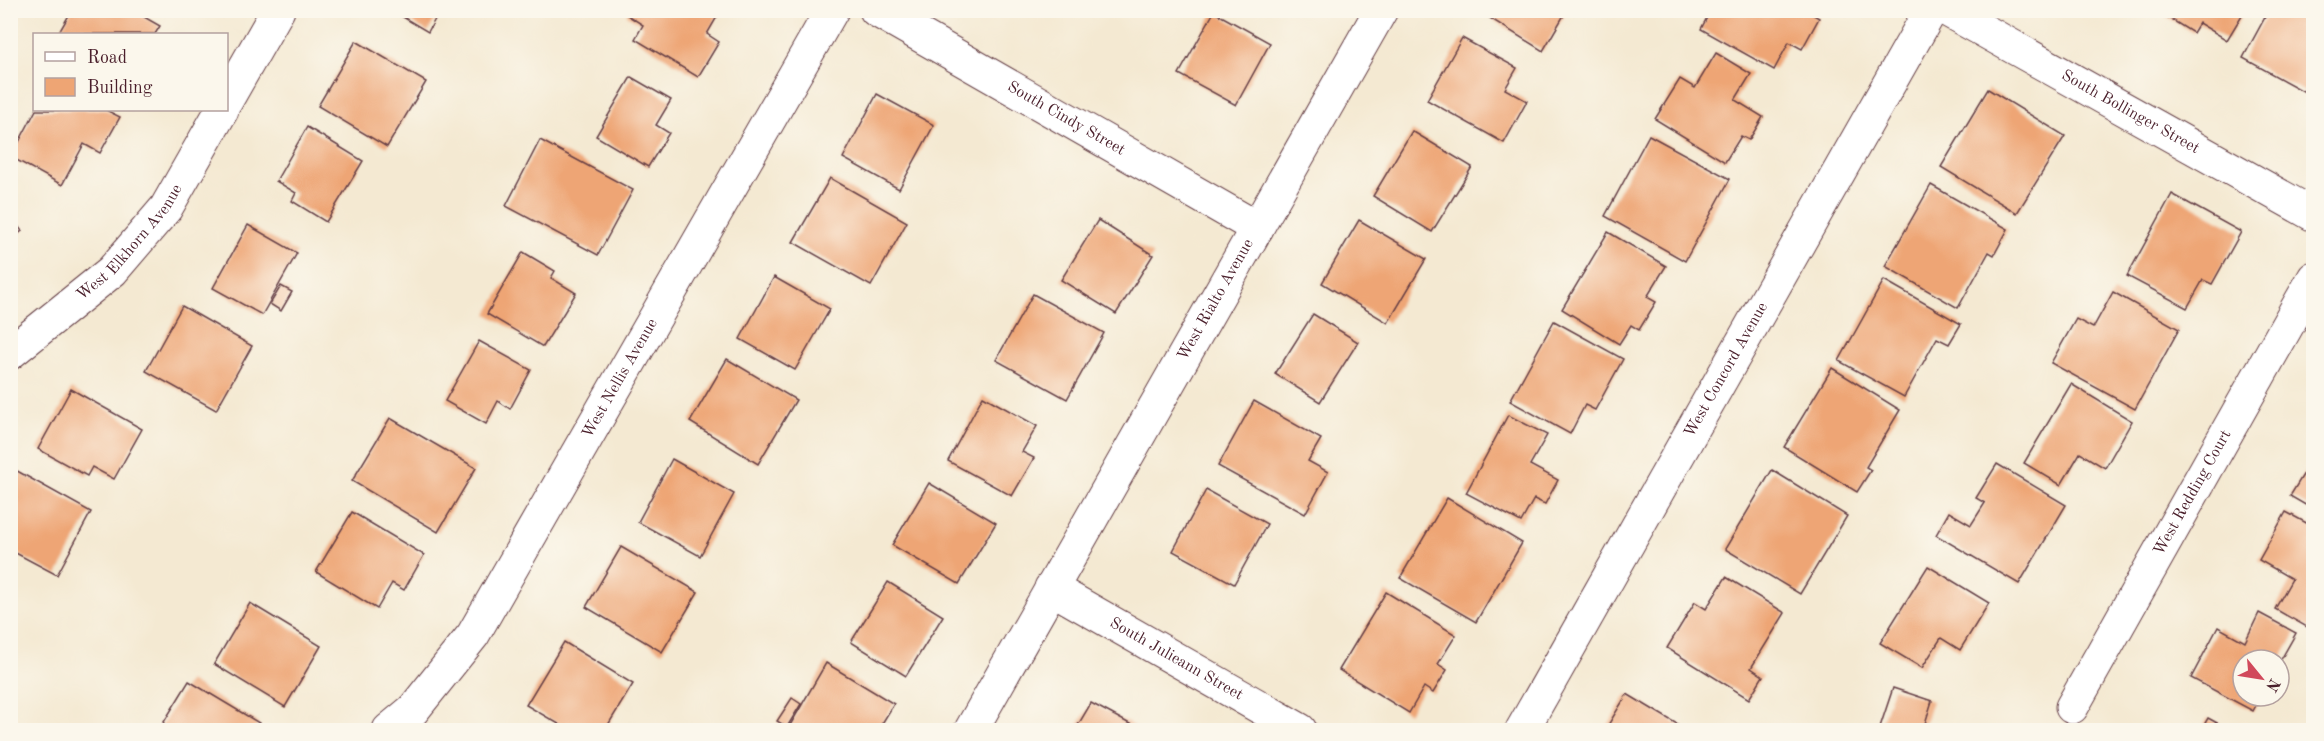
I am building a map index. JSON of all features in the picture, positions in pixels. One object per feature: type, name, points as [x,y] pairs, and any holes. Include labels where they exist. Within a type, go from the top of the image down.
[{"type":"street","points":[[228,98],[278,10]]},
{"type":"street","name":"West Nellis Avenue","points":[[389,730],[413,710],[473,635],[832,10]]},
{"type":"street","name":"South Cindy Street","points":[[876,10],[1257,228]]},
{"type":"street","name":"West Rialto Avenue","points":[[971,730],[1382,10]]},
{"type":"street","name":"West Concord Avenue","points":[[1522,730],[1931,10]]},
{"type":"street","name":"South Bollinger Street","points":[[1947,10],[2313,215]]},
{"type":"street","name":"West Elkhorn Avenue","points":[[10,352],[112,271],[166,208],[221,111]]},
{"type":"street","name":"West Redding Court","points":[[2072,707],[2313,278]]},
{"type":"street","name":"South Julieann Street","points":[[1051,588],[1300,730]]},
{"type":"building","points":[[72,10],[132,10],[160,26],[156,33],[59,33]]},
{"type":"building","points":[[391,10],[440,10],[428,32]]},
{"type":"building","points":[[629,10],[721,10],[707,34],[719,42],[698,77],[635,39],[643,25],[627,15]]},
{"type":"building","points":[[1477,10],[1567,10],[1543,51]]},
{"type":"building","points":[[1711,10],[1805,10],[1819,18],[1802,49],[1789,42],[1774,70],[1701,29]]},
{"type":"building","points":[[2156,10],[2245,10],[2227,40],[2199,23],[2193,33]]},
{"type":"building","points":[[2269,10],[2314,10],[2314,97],[2243,58]]},
{"type":"building","points":[[1214,12],[1270,43],[1236,105],[1179,74]]},
{"type":"building","points":[[1462,38],[1517,68],[1505,89],[1527,101],[1504,143],[1427,100]]},
{"type":"building","points":[[356,41],[426,82],[387,147],[318,106]]},
{"type":"building","points":[[1716,53],[1751,74],[1735,100],[1763,117],[1749,140],[1741,136],[1725,162],[1655,119],[1680,79],[1695,88]]},
{"type":"building","points":[[631,77],[671,100],[656,125],[669,133],[648,167],[596,136]]},
{"type":"building","points":[[1988,89],[2065,136],[2017,213],[1941,167]]},
{"type":"building","points":[[877,94],[934,125],[899,189],[843,158]]},
{"type":"building","points":[[35,111],[108,111],[120,117],[100,153],[84,144],[62,185],[11,157]]},
{"type":"building","points":[[307,127],[363,161],[326,222],[292,201],[296,193],[276,181]]},
{"type":"building","points":[[1412,131],[1472,167],[1432,232],[1373,196]]},
{"type":"building","points":[[1649,135],[1730,179],[1685,261],[1605,216]]},
{"type":"building","points":[[540,140],[633,190],[598,255],[506,206]]},
{"type":"building","points":[[830,178],[907,222],[871,286],[793,242]]},
{"type":"building","points":[[1931,185],[2008,229],[1994,255],[1989,252],[1958,308],[1885,266]]},
{"type":"building","points":[[2172,194],[2241,232],[2212,284],[2203,280],[2187,308],[2127,276]]},
{"type":"building","points":[[10,216],[22,231],[10,240]]},
{"type":"building","points":[[1098,220],[1153,255],[1116,314],[1061,280]]},
{"type":"building","points":[[1359,220],[1426,259],[1388,323],[1322,283]]},
{"type":"building","points":[[248,225],[297,253],[262,315],[213,288]]},
{"type":"building","points":[[1608,232],[1666,266],[1647,297],[1656,302],[1639,330],[1631,325],[1619,344],[1562,309]]},
{"type":"building","points":[[523,252],[555,271],[551,278],[576,293],[543,347],[487,314]]},
{"type":"building","points":[[774,277],[830,309],[795,370],[740,339]]},
{"type":"building","points":[[1884,280],[1961,324],[1949,344],[1937,338],[1904,397],[1839,361]]},
{"type":"building","points":[[281,286],[292,292],[281,311],[270,304]]},
{"type":"building","points":[[2113,292],[2179,329],[2135,409],[2051,363],[2076,319],[2093,328]]},
{"type":"building","points":[[1033,294],[1104,333],[1067,399],[996,360]]},
{"type":"building","points":[[182,306],[252,346],[216,410],[146,371]]},
{"type":"building","points":[[1313,314],[1358,342],[1320,402],[1275,374]]},
{"type":"building","points":[[1554,321],[1623,359],[1595,410],[1585,405],[1570,434],[1510,401]]},
{"type":"building","points":[[479,341],[531,370],[510,409],[498,401],[486,424],[445,401]]},
{"type":"building","points":[[727,359],[796,400],[758,464],[690,422]]},
{"type":"building","points":[[1832,368],[1900,410],[1866,467],[1871,470],[1857,492],[1784,447]]},
{"type":"building","points":[[2071,384],[2132,421],[2105,468],[2080,453],[2061,485],[2024,463]]},
{"type":"building","points":[[71,389],[142,429],[114,479],[92,467],[87,476],[38,449]]},
{"type":"building","points":[[983,396],[1037,426],[1022,452],[1034,458],[1012,496],[948,461]]},
{"type":"building","points":[[1254,401],[1321,439],[1308,461],[1328,472],[1305,514],[1218,466]]},
{"type":"building","points":[[1508,415],[1547,435],[1530,465],[1558,480],[1545,504],[1534,499],[1521,522],[1466,493]]},
{"type":"building","points":[[390,418],[476,468],[438,532],[352,481]]},
{"type":"building","points":[[2314,457],[2314,510],[2290,496]]},
{"type":"building","points":[[672,459],[734,494],[700,556],[638,522]]},
{"type":"building","points":[[1997,464],[2066,505],[2019,584],[1936,535],[1949,512],[1971,525],[1985,503],[1976,498]]},
{"type":"building","points":[[10,467],[91,512],[57,575],[10,550]]},
{"type":"building","points":[[1772,470],[1847,516],[1800,594],[1725,549]]},
{"type":"building","points":[[929,483],[996,523],[959,584],[892,545]]},
{"type":"building","points":[[1206,490],[1267,524],[1234,584],[1173,551]]},
{"type":"building","points":[[1447,498],[1522,543],[1476,622],[1400,578]]},
{"type":"building","points":[[352,512],[424,555],[404,590],[392,583],[377,609],[316,572]]},
{"type":"building","points":[[2286,512],[2314,527],[2314,631],[2275,609],[2292,579],[2259,560]]},
{"type":"building","points":[[621,547],[698,592],[662,652],[586,607]]},
{"type":"building","points":[[1928,566],[1989,603],[1960,650],[1941,638],[1922,668],[1880,643]]},
{"type":"building","points":[[1726,577],[1785,613],[1751,668],[1763,676],[1749,699],[1667,648],[1695,602],[1706,609]]},
{"type":"building","points":[[888,582],[943,616],[906,676],[851,642]]},
{"type":"building","points":[[1386,592],[1456,635],[1438,664],[1447,670],[1433,693],[1424,687],[1409,713],[1339,670]]},
{"type":"building","points":[[250,603],[321,646],[285,707],[214,664]]},
{"type":"building","points":[[2259,613],[2296,633],[2288,648],[2231,648],[2231,699],[2191,678],[2218,627],[2245,642]]},
{"type":"building","points":[[564,642],[633,684],[605,730],[569,730],[526,705]]},
{"type":"building","points":[[826,663],[894,704],[878,730],[795,730],[789,727]]},
{"type":"building","points":[[189,681],[259,723],[254,730],[159,730]]},
{"type":"building","points":[[1893,688],[1932,701],[1923,730],[1879,730]]},
{"type":"building","points":[[1627,694],[1687,730],[1605,730]]},
{"type":"building","points":[[792,698],[801,704],[787,727],[777,721]]},
{"type":"building","points":[[1091,703],[1141,730],[1075,730]]},
{"type":"building","points":[[2208,718],[2230,730],[2201,730]]}]
